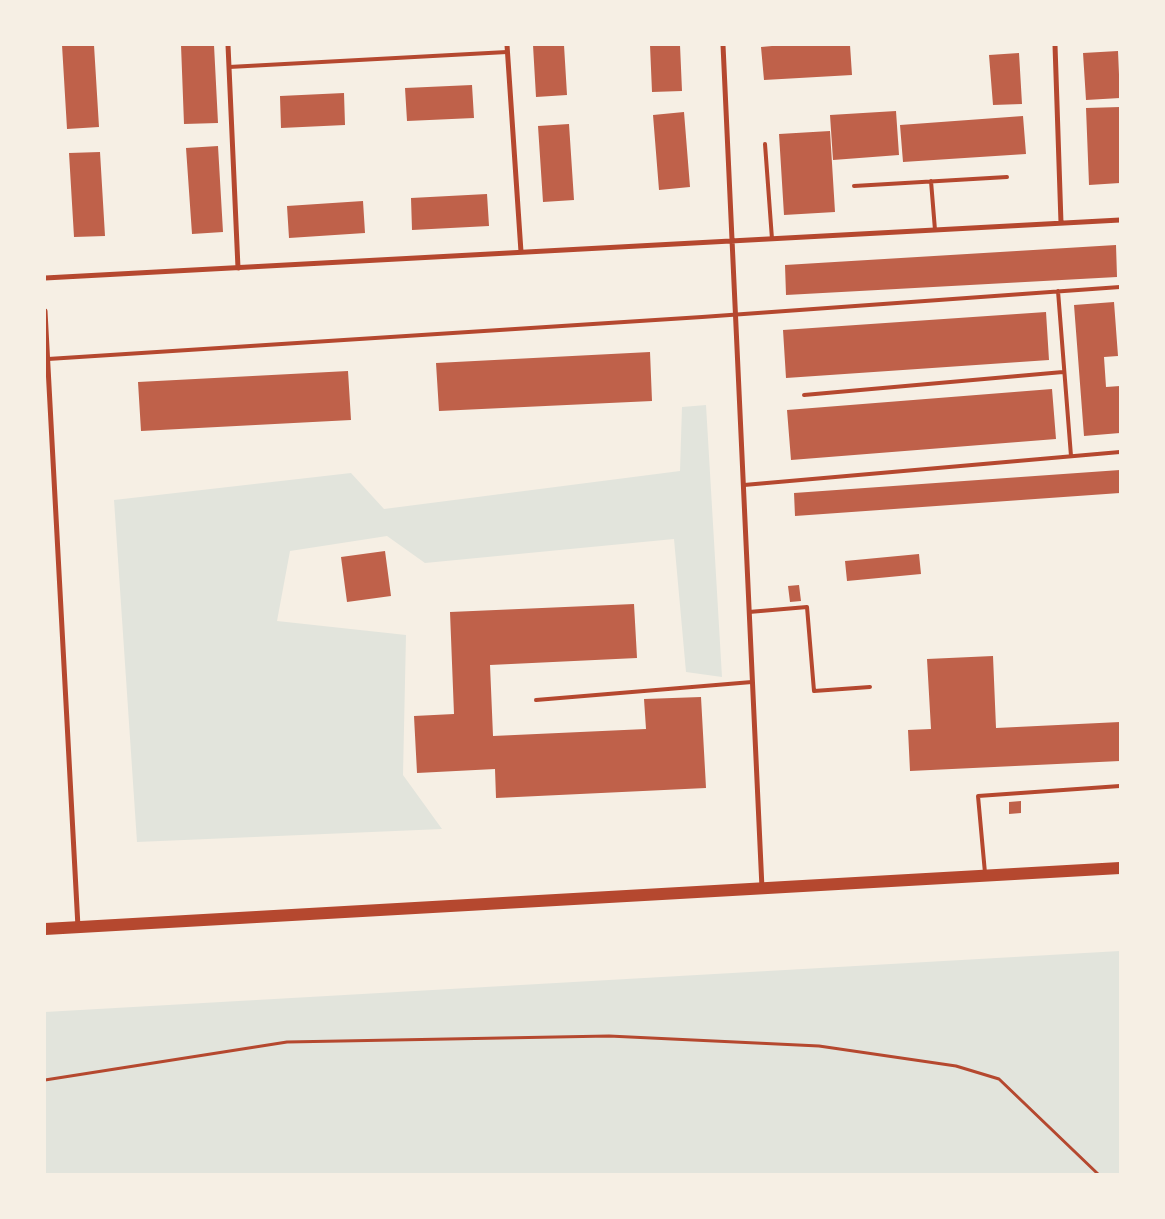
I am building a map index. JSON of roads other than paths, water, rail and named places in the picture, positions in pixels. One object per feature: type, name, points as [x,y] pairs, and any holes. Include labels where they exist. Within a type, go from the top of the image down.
[{"type":"main road","points":[[45,929],[1120,868]]},
{"type":"street","points":[[228,45],[238,268]]},
{"type":"street","points":[[507,45],[521,252]]},
{"type":"street","points":[[724,45],[762,888]]},
{"type":"street","points":[[1055,45],[1061,223]]},
{"type":"street","points":[[45,278],[1120,220]]},
{"type":"street","points":[[45,311],[78,927]]},
{"type":"lane","points":[[229,68],[507,52]]},
{"type":"lane","points":[[765,144],[772,239]]},
{"type":"lane","points":[[854,186],[1007,177]]},
{"type":"lane","points":[[931,181],[935,230]]},
{"type":"lane","points":[[48,360],[1120,287]]},
{"type":"lane","points":[[1058,291],[1071,456]]},
{"type":"lane","points":[[804,395],[1063,372]]},
{"type":"lane","points":[[744,485],[1120,452]]},
{"type":"lane","points":[[749,612],[807,607],[814,691],[870,687]]},
{"type":"lane","points":[[536,700],[752,682]]},
{"type":"lane","points":[[986,876],[978,796],[1120,786]]}]
